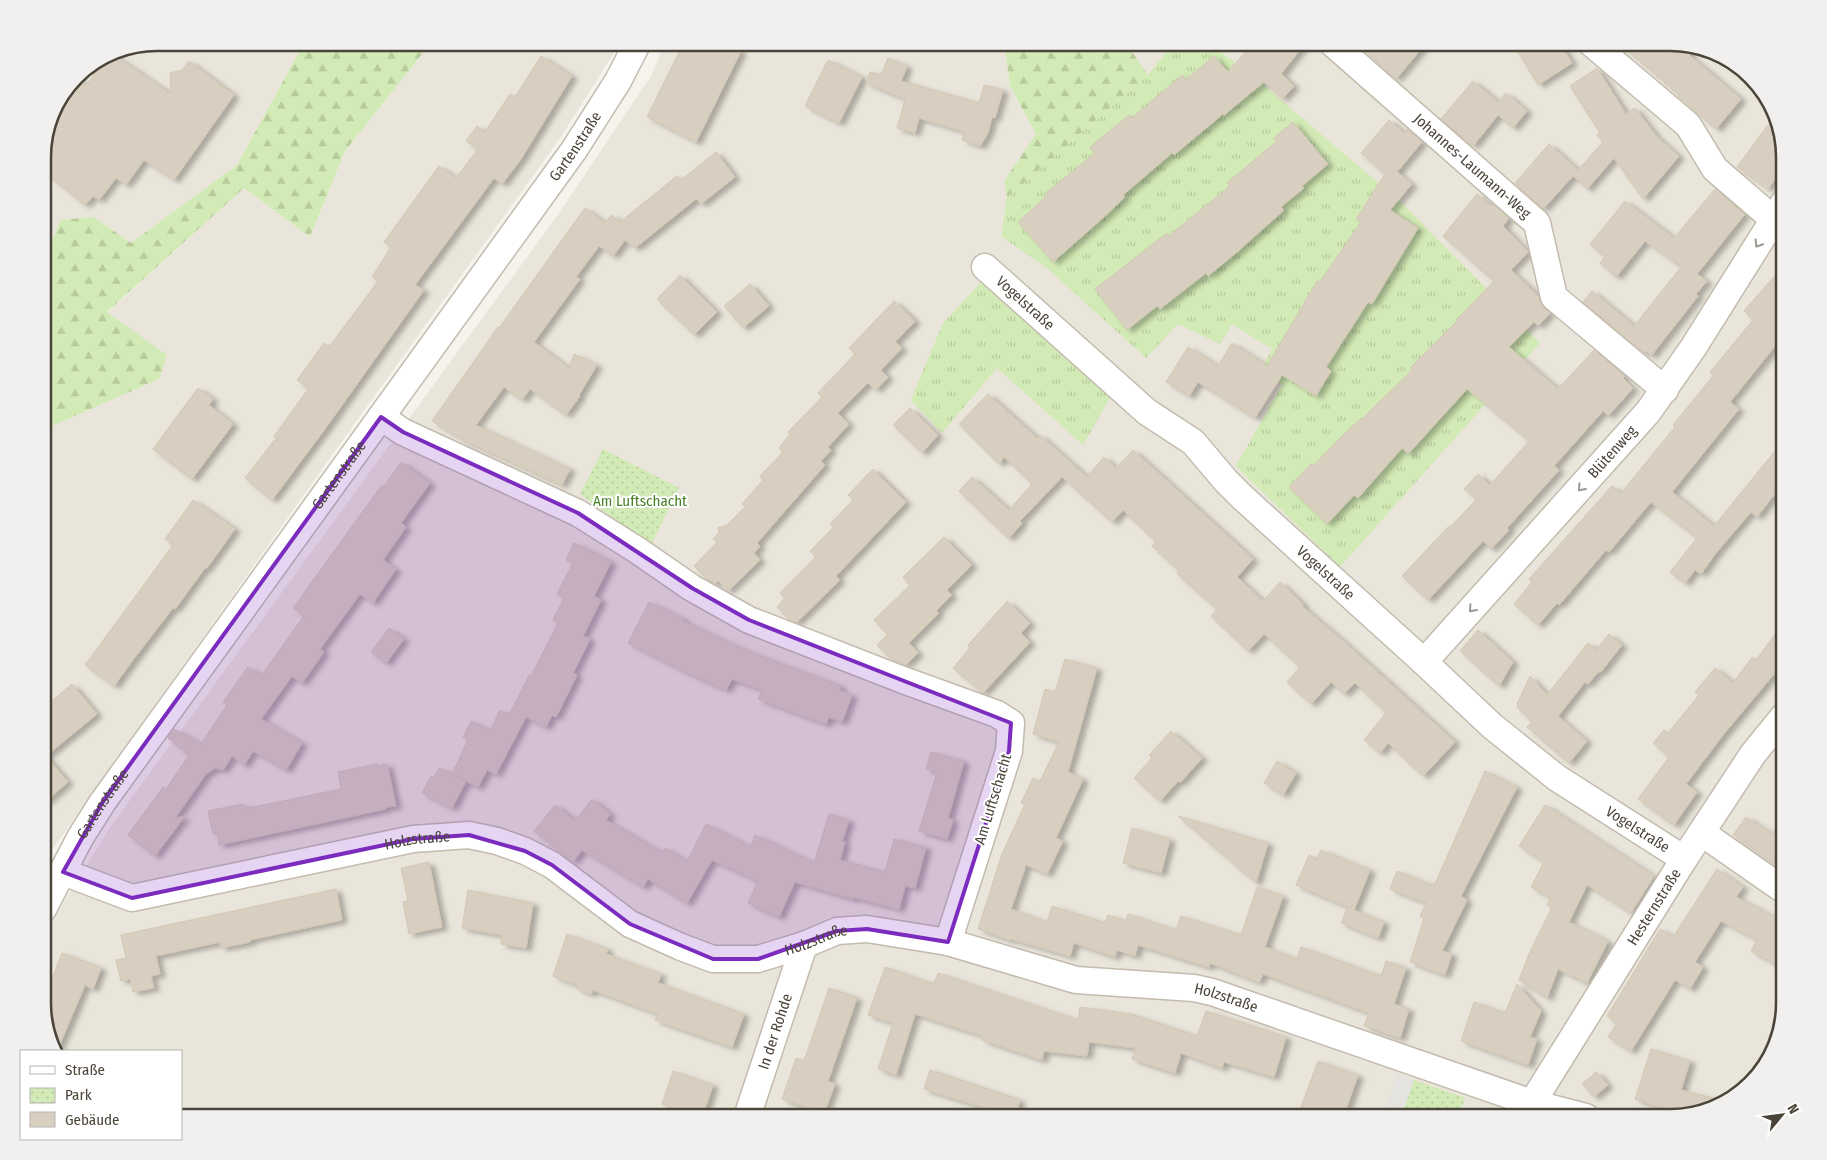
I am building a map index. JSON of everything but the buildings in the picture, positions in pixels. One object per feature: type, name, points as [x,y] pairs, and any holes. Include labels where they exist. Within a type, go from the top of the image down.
[{"type":"street","name":"Gartenstraße","points":[[51,893],[80,838],[102,803],[574,150],[618,81],[633,51]]},
{"type":"street","name":"Johannes-Laumann-Weg","points":[[1341,51],[1537,223],[1554,297],[1665,390]]},
{"type":"street","name":"Blütenweg","points":[[1601,51],[1688,125],[1715,170],[1776,209]]},
{"type":"street","name":"Blütenweg","points":[[1424,662],[1629,434],[1665,390],[1776,216]]},
{"type":"street","name":"Vogelstraße","points":[[985,267],[1147,412],[1193,442],[1226,481],[1492,726],[1558,778],[1684,859]]},
{"type":"street","name":"Am Luftschacht","points":[[381,417],[403,432],[578,513],[637,550],[692,588],[749,620],[903,680],[997,714],[1010,723],[1009,751],[948,942]]},
{"type":"street","name":"Hesternstraße","points":[[1532,1103],[1684,859],[1753,754],[1776,726]]},
{"type":"street","points":[[1702,833],[1776,884]]},
{"type":"street","name":"Holzstraße","points":[[62,872],[132,898],[413,839],[469,835],[497,841],[525,851],[552,865],[630,924],[681,947],[713,958],[758,959],[804,945],[837,931],[867,929],[948,942],[1076,980],[1194,988],[1212,992],[1554,1109]]},
{"type":"street","name":"In der Rohde","points":[[750,1109],[804,945]]},
{"type":"highlighted area","points":[[381,417],[403,432],[578,513],[692,588],[749,620],[1011,723],[1009,751],[948,942],[867,929],[837,931],[758,959],[713,959],[630,924],[552,865],[525,851],[469,835],[413,839],[132,898],[63,872],[102,803]]},
{"type":"shaded area","points":[[300,51],[237,165],[131,243],[94,217],[61,220],[51,246],[51,150],[55,130],[62,110],[69,98],[87,77],[98,69],[117,59],[143,52]]},
{"type":"shaded area","points":[[425,51],[615,51],[561,137],[335,451],[51,852],[51,426],[159,379],[107,313],[244,188],[310,237],[345,151]]},
{"type":"shaded area","points":[[662,51],[1005,51],[1010,86],[1036,134],[1004,181],[1007,197],[1148,75],[1132,51],[1670,51],[1684,52],[1710,59],[1740,77],[1758,98],[1768,117],[1775,143],[1776,157],[1776,1003],[1770,1037],[1765,1050],[1750,1073],[1740,1083],[1717,1098],[1697,1105],[1670,1109],[182,1109],[182,1050],[62,1050],[53,1024],[51,1010],[51,923],[111,826],[557,216],[651,76]]},
{"type":"shaded area","points":[[1397,1075],[1414,1080],[1404,1109],[1385,1109]]},
{"type":"green space","points":[[300,51],[425,51],[345,151],[310,237],[244,188],[107,312],[167,355],[159,379],[51,426],[51,245],[60,220],[94,217],[131,243],[237,165]]},
{"type":"green space","points":[[1005,51],[1132,51],[1148,75],[1007,197],[1004,181],[1036,134],[1010,86]]},
{"type":"green space","points":[[1168,51],[1219,51],[1252,75],[1404,205],[1540,343],[1340,567],[1236,466],[1282,385],[1261,370],[1272,349],[1232,324],[1220,344],[1178,324],[1146,358],[1049,270],[1001,236],[1007,197],[1148,75]]},
{"type":"green space","points":[[987,276],[1111,396],[1083,445],[997,368],[942,433],[911,400],[943,323]]},
{"type":"green space","name":"Am Luftschacht","points":[[603,449],[679,488],[651,545],[580,494]]},
{"type":"green space","points":[[1414,1080],[1465,1098],[1462,1109],[1404,1109]]}]
